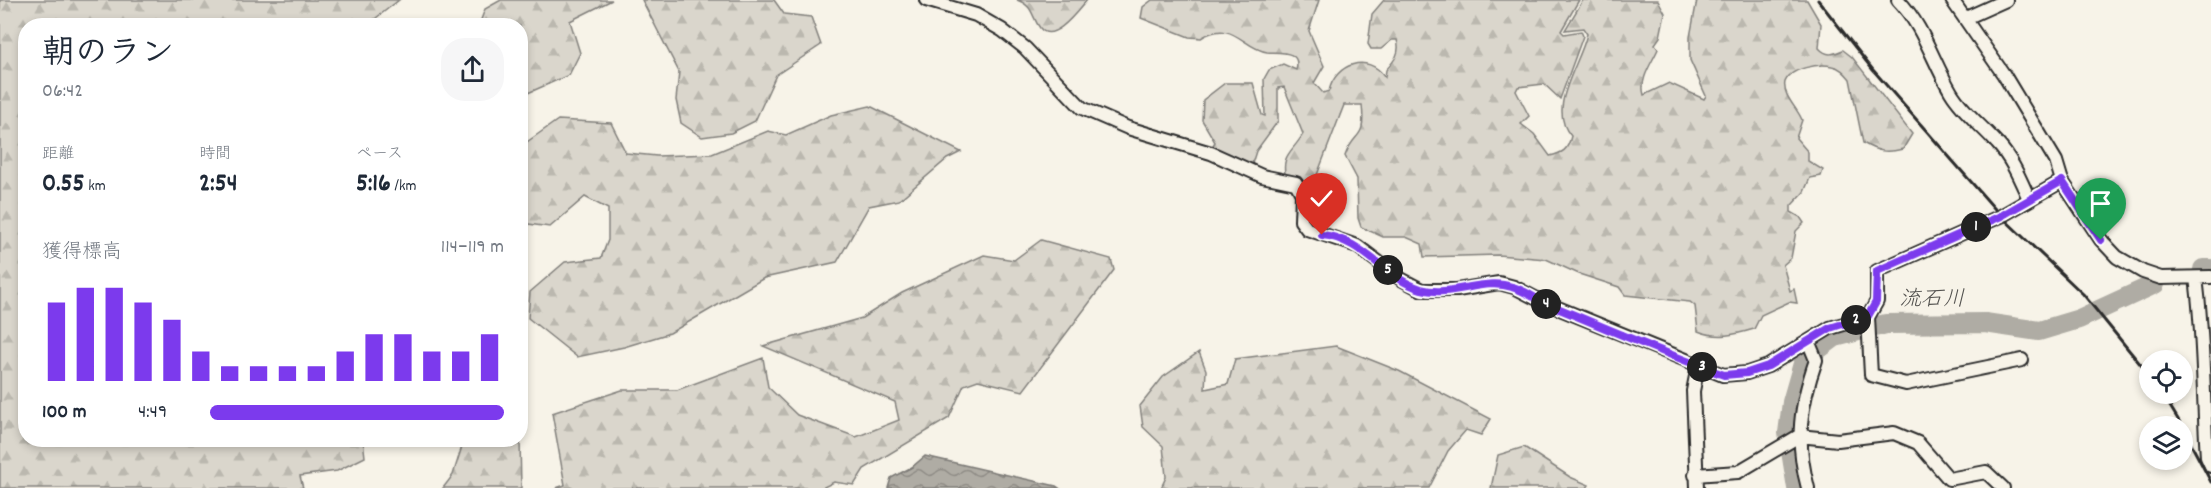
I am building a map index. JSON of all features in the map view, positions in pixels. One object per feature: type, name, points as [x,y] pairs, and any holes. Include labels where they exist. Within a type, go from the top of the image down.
[{"type":"street","points":[[926,0],[976,15],[1002,30],[1025,48],[1082,108],[1128,128],[1211,153],[1262,176],[1296,183],[1302,194],[1301,221],[1307,229],[1357,246],[1401,279],[1422,290],[1457,290],[1499,284],[1514,287],[1543,302],[1724,375],[1747,373],[1768,366],[1809,343],[1830,328],[1868,316]]},
{"type":"street","points":[[1898,0],[1914,18],[1930,45],[1950,91],[1960,106],[2007,155],[2029,199]]},
{"type":"street","points":[[1952,0],[1966,18],[2056,161],[2062,181],[2101,240],[2117,256],[2143,272],[2161,278],[2211,277]]},
{"type":"street","points":[[1966,18],[2006,0]]},
{"type":"street","points":[[2022,360],[1906,384],[1871,375],[1868,316],[1876,302],[1877,271],[2001,216],[2062,181]]},
{"type":"street","points":[[2196,278],[2202,325],[2201,373],[2207,457],[2211,466]]},
{"type":"street","points":[[1808,488],[1802,465],[1799,436],[1803,396],[1816,360],[1809,343]]},
{"type":"street","points":[[1697,488],[1693,391],[1698,366]]},
{"type":"street","points":[[1695,475],[1738,472],[1799,436],[1838,440],[1894,433],[1918,443],[1949,479],[1986,472],[2003,488]]},
{"type":"green space","points":[[0,0],[399,0],[376,18],[18,18],[18,447],[364,447],[365,457],[337,471],[300,476],[303,488],[0,488]]},
{"type":"green space","points":[[501,0],[612,0],[570,21],[580,53],[569,75],[528,93],[528,18],[482,18],[485,9]]},
{"type":"green space","points":[[642,0],[774,0],[784,14],[811,17],[821,45],[776,75],[755,121],[731,133],[702,137],[681,123],[676,100],[679,72]]},
{"type":"green space","points":[[1017,0],[1087,0],[1065,24],[1052,32],[1045,32],[1040,28],[1029,8]]},
{"type":"green space","points":[[1152,0],[1319,0],[1309,31],[1324,66],[1314,83],[1323,93],[1329,91],[1338,74],[1353,64],[1370,65],[1378,69],[1385,77],[1386,70],[1397,53],[1397,40],[1392,40],[1381,49],[1371,49],[1368,44],[1372,14],[1384,0],[1579,0],[1561,31],[1564,34],[1581,31],[1583,36],[1560,99],[1544,84],[1518,87],[1516,91],[1529,116],[1521,124],[1534,134],[1550,156],[1564,150],[1571,136],[1564,125],[1563,100],[1587,34],[1583,28],[1565,30],[1583,0],[1658,0],[1665,13],[1660,37],[1655,44],[1658,49],[1643,83],[1644,95],[1669,83],[1704,99],[1706,96],[1690,60],[1690,37],[1697,0],[1807,0],[1821,24],[1819,48],[1828,54],[1843,50],[1852,57],[1912,134],[1903,149],[1882,151],[1873,148],[1863,143],[1850,79],[1844,73],[1826,65],[1799,70],[1788,77],[1785,82],[1786,92],[1802,120],[1796,138],[1808,152],[1808,161],[1823,170],[1821,176],[1810,178],[1804,192],[1791,206],[1791,212],[1800,217],[1804,223],[1796,231],[1791,258],[1783,265],[1790,291],[1794,289],[1797,303],[1789,302],[1761,315],[1754,329],[1733,334],[1712,335],[1698,331],[1695,306],[1690,302],[1625,295],[1619,287],[1579,274],[1546,259],[1498,255],[1424,257],[1422,244],[1406,237],[1383,237],[1361,227],[1358,218],[1357,179],[1345,156],[1361,130],[1362,105],[1344,105],[1317,175],[1301,185],[1286,179],[1286,159],[1303,134],[1284,87],[1278,88],[1278,121],[1256,151],[1251,167],[1211,148],[1215,142],[1202,120],[1203,100],[1225,83],[1253,83],[1262,115],[1265,116],[1264,79],[1269,70],[1283,64],[1296,70],[1296,59],[1289,54],[1259,50],[1230,33],[1221,31],[1201,38],[1189,37],[1141,18],[1143,7]]},
{"type":"green space","points":[[870,106],[961,152],[947,159],[899,200],[869,206],[837,262],[764,278],[670,333],[624,347],[577,357],[528,318],[530,292],[565,262],[601,258],[608,240],[608,209],[585,197],[550,227],[528,224],[528,141],[558,120],[611,123],[626,153],[657,156],[712,154],[768,131],[786,135],[831,115]]},
{"type":"green space","points":[[1041,240],[1111,259],[1114,270],[1023,391],[978,380],[964,385],[949,418],[864,469],[854,485],[834,482],[822,488],[556,488],[565,485],[552,413],[622,390],[677,390],[763,358],[768,387],[797,415],[856,437],[899,420],[895,402],[763,346],[862,318],[902,293],[984,255],[1014,260]]},
{"type":"green space","points":[[1336,346],[1399,371],[1491,419],[1481,435],[1466,430],[1448,451],[1429,488],[1161,488],[1166,477],[1163,446],[1143,427],[1140,406],[1163,377],[1199,352],[1206,370],[1205,389],[1228,384],[1235,359]]},
{"type":"green space","points":[[462,447],[520,447],[521,488],[443,488],[453,475]]},
{"type":"green space","points":[[1524,447],[1570,477],[1589,485],[1587,488],[1491,488],[1498,455]]},
{"type":"water","points":[[925,456],[1059,488],[888,488],[891,478],[912,467]]},
{"type":"waterway","name":"流石川","points":[[2203,269],[2211,269]]},
{"type":"waterway","name":"流石川","points":[[1797,488],[1788,433],[1792,402],[1804,360],[1835,337],[1886,324],[1985,323],[2039,331],[2079,319],[2155,284]]},
{"type":"railway","points":[[1818,0],[1873,70],[2001,216],[2083,294],[2139,363]]},
{"type":"railway","points":[[2169,404],[2176,416]]},
{"type":"railway","points":[[2193,448],[2211,482]]},
{"type":"route","points":[[1322,235],[1334,236],[1357,246],[1401,279],[1422,290],[1457,290],[1499,284],[1514,287],[1543,302],[1724,375],[1747,373],[1768,366],[1809,343],[1812,338],[1830,328],[1868,316],[1876,302],[1877,271],[2001,216],[2062,181],[2101,240]]}]
